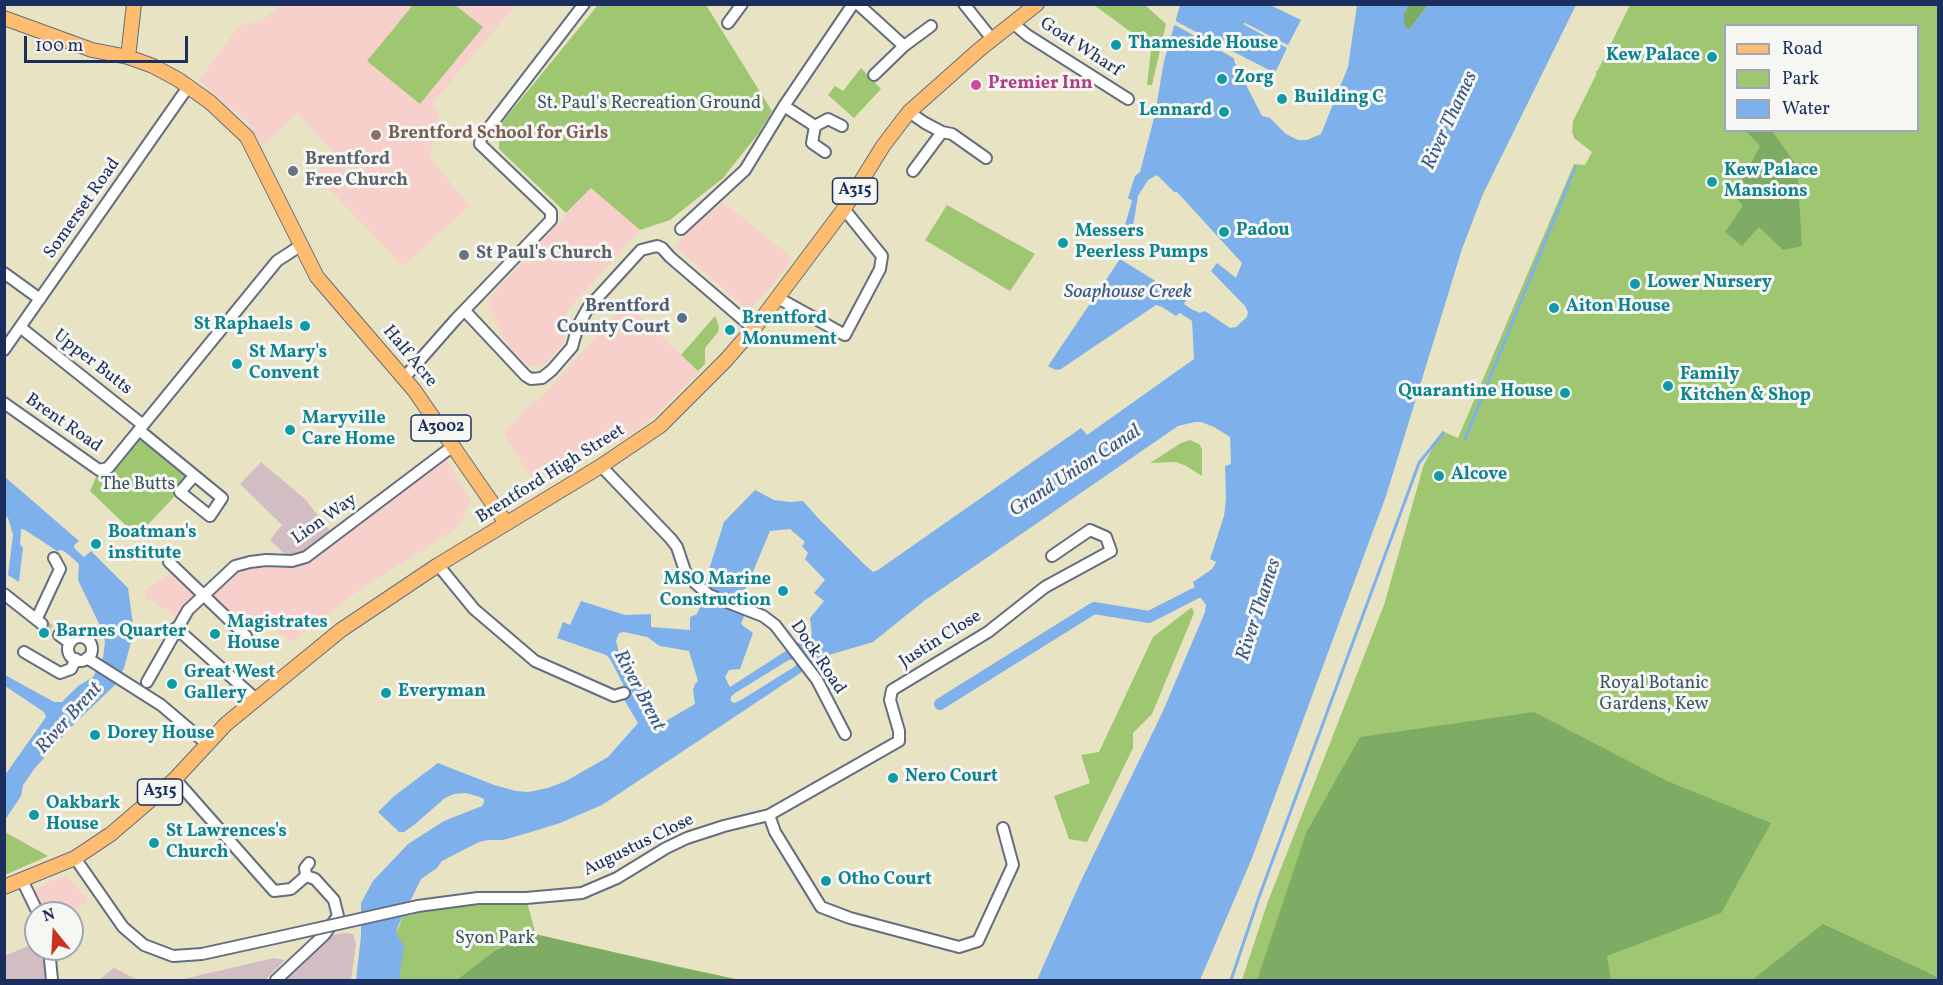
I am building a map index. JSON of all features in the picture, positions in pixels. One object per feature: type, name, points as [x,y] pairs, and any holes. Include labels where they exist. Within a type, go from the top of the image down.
[{"type":"main road","points":[[128,57],[134,4]]},
{"type":"main road","name":"Brentford High Street","points":[[4,887],[75,858],[111,834],[175,779],[226,724],[341,630],[438,565],[601,466],[660,426],[754,329],[844,209],[883,146],[909,112],[992,39],[1037,4]]},
{"type":"main road","name":"A3002","points":[[4,18],[92,50],[128,57],[153,66],[211,103],[247,137],[300,246]]},
{"type":"main road","name":"Half Acre","points":[[300,246],[317,277],[405,378],[506,523]]},
{"type":"street","points":[[405,378],[546,226],[552,216],[551,212],[480,144],[481,138],[584,4]]},
{"type":"street","points":[[728,23],[742,4]]},
{"type":"street","points":[[681,229],[745,170],[784,106],[853,4]]},
{"type":"street","points":[[858,4],[904,46]]},
{"type":"street","points":[[964,4],[992,39]]},
{"type":"street","name":"Goat Wharf","points":[[1014,24],[1128,99]]},
{"type":"street","points":[[874,75],[904,46],[931,26]]},
{"type":"street","name":"Somerset Road","points":[[4,350],[188,87]]},
{"type":"street","points":[[784,106],[815,126]]},
{"type":"street","points":[[909,112],[942,132],[952,134],[986,158]]},
{"type":"street","points":[[815,126],[828,119],[842,126]]},
{"type":"street","points":[[815,126],[812,143],[825,152]]},
{"type":"street","points":[[913,171],[942,132]]},
{"type":"street","points":[[778,298],[844,335],[880,269],[882,256],[844,209]]},
{"type":"street","points":[[194,476],[141,428],[277,261],[300,246]]},
{"type":"street","points":[[465,311],[526,376],[538,379],[545,376],[568,352],[585,313],[641,250],[651,246],[662,248],[754,329]]},
{"type":"street","points":[[4,273],[40,299]]},
{"type":"street","name":"Upper Butts","points":[[20,327],[141,428]]},
{"type":"street","name":"Brent Road","points":[[4,403],[99,470],[108,468],[141,428]]},
{"type":"street","name":"Lion Way","points":[[147,682],[188,610],[235,566],[266,560],[292,561],[306,557],[453,446]]},
{"type":"street","name":"Dock Road","points":[[601,466],[671,539],[685,571],[693,581],[709,595],[763,616],[775,625],[788,645],[817,680],[845,734]]},
{"type":"street","name":"Justin Close","points":[[769,815],[899,741],[899,730],[890,700],[892,690],[988,632],[1044,587],[1111,551],[1106,537],[1090,531],[1052,556]]},
{"type":"street","points":[[4,594],[40,621],[60,568],[54,558]]},
{"type":"street","points":[[169,562],[246,636]]},
{"type":"street","points":[[438,565],[474,609],[535,661],[614,696],[624,693]]},
{"type":"street","points":[[176,628],[256,699]]},
{"type":"street","points":[[59,635],[70,643]]},
{"type":"street","points":[[24,652],[60,673],[86,660],[92,648],[89,641],[79,637],[70,643],[69,651],[86,660],[124,680],[161,705],[207,744]]},
{"type":"street","points":[[175,779],[274,891],[291,890],[311,877]]},
{"type":"street","points":[[769,815],[776,832],[821,907],[850,918],[959,947],[978,941],[1013,865],[1003,828]]},
{"type":"street","name":"Augustus Close","points":[[75,858],[123,927],[144,945],[173,956],[202,954],[418,906],[478,898],[582,893],[617,878],[687,838],[769,815]]},
{"type":"street","points":[[276,981],[324,934],[338,916],[334,900],[305,868],[309,863]]},
{"type":"street","points":[[22,880],[32,901]]},
{"type":"street","points":[[50,961],[52,981]]},
{"type":"shaded area","name":"Brentford School for Girls","points":[[280,5],[516,5],[432,104],[440,118],[429,157],[470,206],[403,266],[315,174],[335,154],[297,113],[262,147],[248,123],[199,80],[239,26],[263,20]]},
{"type":"shaded area","points":[[591,188],[640,230],[567,311],[565,342],[544,365],[535,367],[526,364],[508,346],[488,306],[489,298]]},
{"type":"shaded area","points":[[723,202],[793,258],[749,311],[675,246],[687,232]]},
{"type":"shaded area","points":[[626,303],[699,372],[652,418],[620,442],[618,440],[538,489],[504,433],[534,400],[537,402]]},
{"type":"shaded area","points":[[444,454],[471,503],[456,529],[359,590],[291,642],[263,618],[246,636],[202,596],[182,619],[146,598],[144,591],[176,570],[202,595],[235,566],[292,561]]},
{"type":"shaded area","points":[[261,462],[305,499],[334,536],[292,561],[270,540],[282,525],[240,484]]},
{"type":"shaded area","points":[[60,877],[68,877],[88,901],[84,904],[84,901],[38,901],[34,889]]},
{"type":"shaded area","points":[[353,934],[356,944],[351,980],[283,980],[326,936]]},
{"type":"shaded area","points":[[24,948],[24,961],[45,961],[47,980],[5,980],[4,956]]},
{"type":"shaded area","points":[[274,958],[285,960],[265,980],[179,980]]},
{"type":"shaded area","points":[[114,968],[138,980],[99,980]]},
{"type":"green space","points":[[413,5],[455,5],[483,27],[420,104],[367,61]]},
{"type":"green space","name":"St. Paul's Recreation Ground","points":[[598,5],[706,5],[772,111],[758,134],[723,178],[670,220],[640,230],[591,188],[566,213],[499,149],[499,126]]},
{"type":"green space","points":[[1094,5],[1145,5],[1166,24],[1152,85],[1147,85],[1151,50],[1145,46],[1147,44]]},
{"type":"green space","points":[[1406,5],[1428,5],[1410,29],[1405,28],[1404,22]]},
{"type":"green space","name":"Royal Botanic Gardens, Kew","points":[[1630,5],[1938,5],[1938,980],[1242,980],[1267,904],[1384,605],[1424,464],[1442,431],[1458,438],[1574,164],[1585,165],[1592,152],[1574,138],[1572,131],[1573,121]]},
{"type":"green space","points":[[861,68],[881,89],[854,118],[828,95],[835,86],[843,91]]},
{"type":"green space","points":[[1747,132],[1773,132],[1797,166],[1802,246],[1783,250],[1759,227],[1742,246],[1725,232],[1743,206],[1731,191],[1742,180],[1760,146]]},
{"type":"green space","points":[[947,205],[1035,254],[1010,291],[925,240]]},
{"type":"green space","points":[[715,316],[719,326],[718,332],[705,348],[705,364],[698,371],[681,355]]},
{"type":"green space","name":"The Butts","points":[[139,430],[194,476],[137,536],[90,491],[99,470]]},
{"type":"green space","points":[[1190,440],[1199,444],[1202,449],[1202,476],[1176,462],[1150,463],[1181,443]]},
{"type":"green space","points":[[1192,607],[1194,613],[1152,714],[1133,733],[1133,748],[1087,842],[1069,839],[1054,796],[1090,783],[1081,755],[1099,752],[1153,637]]},
{"type":"green space","points":[[1534,712],[1667,781],[1771,823],[1721,913],[1607,956],[1611,980],[1257,980],[1306,833],[1360,737]]},
{"type":"green space","points":[[5,832],[48,856],[5,875]]},
{"type":"green space","name":"Syon Park","points":[[526,898],[536,935],[740,980],[398,980],[396,933],[405,912]]},
{"type":"green space","points":[[1823,924],[1931,974],[1938,980],[1752,980]]},
{"type":"green space","points":[[535,934],[740,980],[457,980],[496,950]]},
{"type":"water","points":[[1180,5],[1270,5],[1301,20],[1288,45],[1243,24],[1287,48],[1275,73],[1232,51],[1235,63],[1262,116],[1270,118],[1286,134],[1298,140],[1307,140],[1321,134],[1348,67],[1357,5],[1406,5],[1404,22],[1406,28],[1410,29],[1428,5],[1576,5],[1483,194],[1462,249],[1386,496],[1252,858],[1200,980],[1037,980],[1079,885],[1163,711],[1205,612],[1206,605],[1201,598],[1196,598],[1193,582],[1212,569],[1216,562],[1210,559],[1224,516],[1225,466],[1231,464],[1230,437],[1201,422],[1178,426],[924,601],[873,642],[829,655],[820,660],[602,805],[560,823],[528,833],[503,840],[479,842],[442,861],[437,868],[421,879],[398,926],[396,933],[404,947],[399,980],[356,980],[361,936],[361,903],[373,881],[408,844],[444,821],[482,806],[484,802],[484,799],[477,796],[465,793],[454,794],[445,798],[404,832],[399,832],[378,812],[393,797],[438,763],[516,791],[528,792],[548,788],[566,781],[608,757],[638,723],[623,698],[628,694],[610,659],[606,655],[557,638],[563,622],[570,625],[581,601],[625,615],[651,614],[651,627],[690,630],[690,617],[697,614],[703,599],[706,579],[724,522],[755,490],[774,500],[803,501],[864,564],[873,572],[878,570],[1081,428],[1087,435],[1194,359],[1192,321],[1180,313],[1176,316],[1156,305],[1061,369],[1056,370],[1048,366],[1120,259],[1186,300],[1184,304],[1191,309],[1200,313],[1205,311],[1230,328],[1236,327],[1247,317],[1248,312],[1245,306],[1211,271],[1217,263],[1236,278],[1242,263],[1177,192],[1174,192],[1157,175],[1148,180],[1138,196],[1133,226],[1125,225],[1132,201],[1128,198],[1135,176],[1140,172],[1154,118],[1152,115],[1155,114],[1164,61]],"holes":[[[790,529],[805,542],[802,546],[808,553],[805,559],[825,580],[814,593],[824,601],[810,618],[812,634],[730,687],[725,677],[729,670],[740,669],[753,633],[741,624],[749,603],[742,598],[770,531]],[[619,633],[647,637],[660,646],[689,651],[698,681],[693,690],[695,704],[664,722],[644,687],[637,690],[620,656],[616,641]],[[789,660],[797,663],[794,667],[732,702],[731,697]]]},
{"type":"water","name":"River Brent","points":[[5,477],[79,541],[74,545],[75,549],[84,557],[91,551],[128,588],[134,631],[124,668],[114,686],[71,727],[35,768],[23,785],[21,796],[5,820],[5,775],[46,717],[44,712],[5,686],[5,675],[54,702],[62,702],[78,686],[93,677],[103,658],[105,642],[101,628],[78,580],[79,564],[62,550],[57,551],[21,529],[20,544],[23,548],[19,582],[8,575],[13,535],[8,518],[5,516]]},
{"type":"pier","points":[[1172,19],[1249,61],[1248,63],[1235,56],[1237,60],[1171,23]]},
{"type":"pier","points":[[795,659],[797,663],[794,667],[741,700],[734,703],[730,700],[734,694],[789,660]]},
{"type":"waterway","points":[[1465,439],[1575,168]]},
{"type":"waterway","points":[[1231,980],[1259,897],[1419,463],[1443,433]]},
{"type":"waterway","points":[[940,704],[1094,608],[1149,617],[1194,594]]},
{"type":"tunnel","points":[[42,624],[59,635]]},
{"type":"place","name":"Thameside House","points":[[1116,45]]},
{"type":"place","name":"Kew Palace","points":[[1712,57]]},
{"type":"place","name":"Zorg","points":[[1222,79]]},
{"type":"place","name":"Premier Inn","points":[[976,85]]},
{"type":"place","name":"Building C","points":[[1282,99]]},
{"type":"place","name":"Lennard","points":[[1224,112]]},
{"type":"place","name":"Brentford School for Girls","points":[[376,135]]},
{"type":"place","name":"Brentford Free Church","points":[[293,171]]},
{"type":"place","name":"Kew Palace Mansions","points":[[1712,182]]},
{"type":"place","name":"Padou","points":[[1224,232]]},
{"type":"place","name":"Messers Peerless Pumps","points":[[1063,243]]},
{"type":"place","name":"St Paul's Church","points":[[464,255]]},
{"type":"place","name":"Lower Nursery","points":[[1635,284]]},
{"type":"place","name":"Aiton House","points":[[1554,308]]},
{"type":"place","name":"Brentford County Court","points":[[682,318]]},
{"type":"place","name":"St Raphaels","points":[[305,326]]},
{"type":"place","name":"Brentford Monument","points":[[730,330]]},
{"type":"place","name":"St Mary's Convent","points":[[237,364]]},
{"type":"place","name":"Family Kitchen & Shop","points":[[1668,386]]},
{"type":"place","name":"Quarantine House","points":[[1565,393]]},
{"type":"place","name":"Maryville Care Home","points":[[290,430]]},
{"type":"place","name":"Alcove","points":[[1439,476]]},
{"type":"place","name":"Boatman's institute","points":[[96,544]]},
{"type":"place","name":"MSO Marine Construction","points":[[783,591]]},
{"type":"place","name":"Barnes Quarter","points":[[44,633]]},
{"type":"place","name":"Magistrates House","points":[[215,634]]},
{"type":"place","name":"Great West Gallery","points":[[172,684]]},
{"type":"place","name":"Everyman","points":[[386,693]]},
{"type":"place","name":"Dorey House","points":[[95,735]]},
{"type":"place","name":"Nero Court","points":[[893,778]]},
{"type":"place","name":"Oakbark House","points":[[34,815]]},
{"type":"place","name":"St Lawrences's Church","points":[[154,843]]},
{"type":"place","name":"Otho Court","points":[[826,881]]},
{"type":"water label","name":"River Thames","points":[[1451,121]]},
{"type":"water label","name":"Soaphouse Creek","points":[[1128,293]]},
{"type":"water label","name":"Grand Union Canal","points":[[1076,472]]},
{"type":"water label","name":"River Thames","points":[[1260,610]]}]
